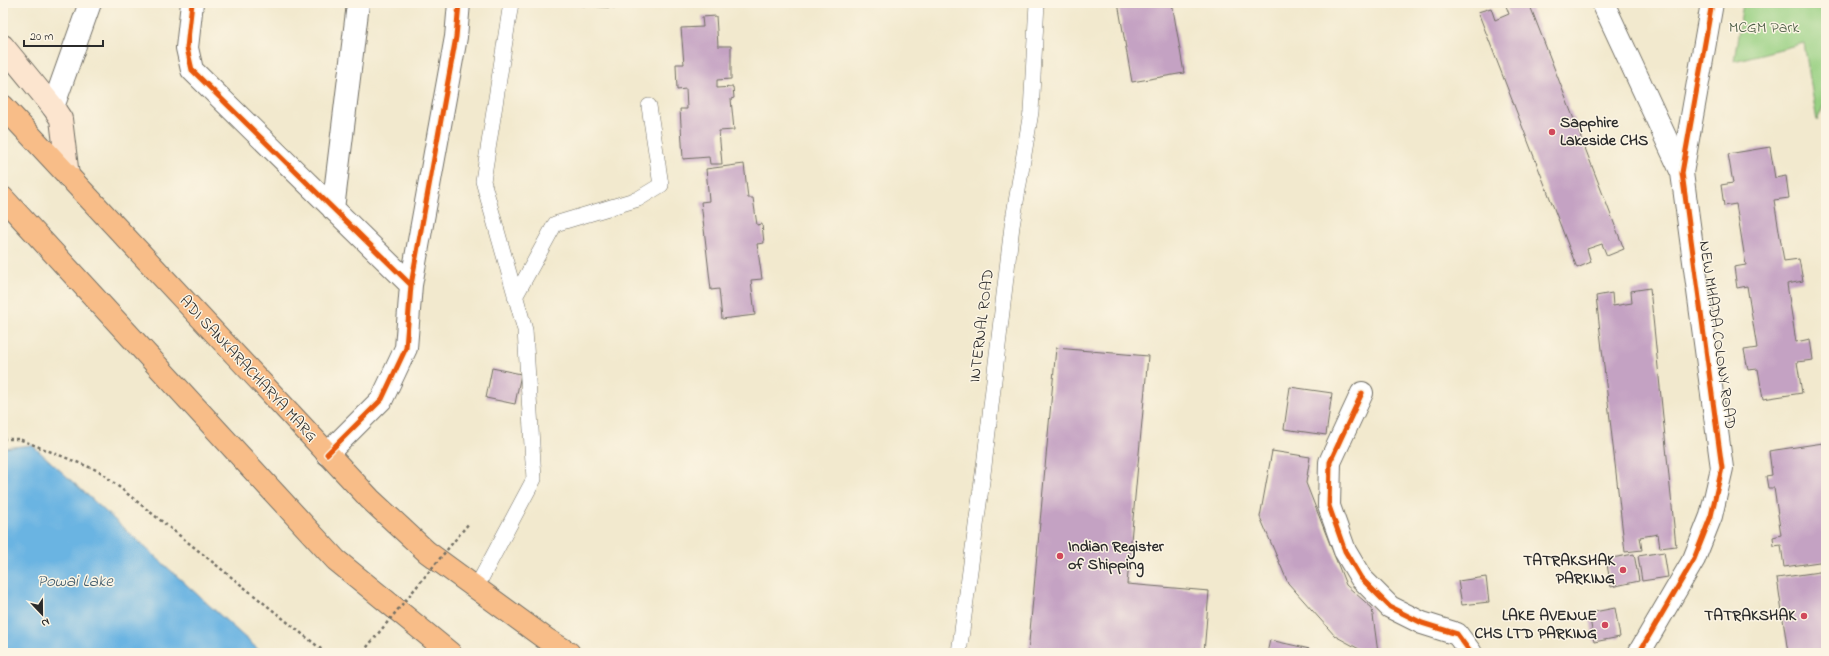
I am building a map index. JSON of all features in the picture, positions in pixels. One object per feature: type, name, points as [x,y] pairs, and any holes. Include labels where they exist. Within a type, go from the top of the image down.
[{"type":"main road","name":"ADI SANKARACHARYA MARG","points":[[3,106],[370,499],[427,552],[546,639],[569,653]]},
{"type":"main road","points":[[3,198],[336,560],[450,653]]},
{"type":"street","points":[[54,107],[90,3]]},
{"type":"street","points":[[192,3],[186,48],[192,70],[411,285]]},
{"type":"street","points":[[333,209],[357,3]]},
{"type":"street","points":[[327,454],[382,399],[406,348],[411,285],[456,37],[459,3]]},
{"type":"street","points":[[1603,3],[1682,173]]},
{"type":"street","name":"NEW MHADA COLONY ROAD","points":[[1639,653],[1694,559],[1711,516],[1722,468],[1682,173],[1712,3]]},
{"type":"street","points":[[3,46],[54,107],[61,119],[68,176]]},
{"type":"street","points":[[1362,393],[1330,462],[1329,506],[1345,551],[1361,578],[1390,607],[1422,623],[1458,634],[1471,653]]},
{"type":"lane","points":[[476,588],[534,479],[524,330],[483,181],[511,3]]},
{"type":"lane","name":"INTERNAL ROAD","points":[[959,653],[984,466],[1012,226],[1031,112],[1037,3]]},
{"type":"lane","points":[[515,297],[555,224],[638,200],[661,185],[649,106]]},
{"type":"path","points":[[3,438],[19,439],[99,471],[326,653]]},
{"type":"path","points":[[363,652],[469,524]]},
{"type":"green space","name":"MCGM Park","points":[[1743,3],[1826,3],[1826,100],[1817,121],[1804,43],[1734,61]]},
{"type":"water","name":"Powai Lake","points":[[32,445],[262,653],[3,653],[3,448]]},
{"type":"building","points":[[573,3],[618,3],[618,8],[573,5]]},
{"type":"building","points":[[1118,3],[1172,3],[1184,73],[1132,82]]},
{"type":"building","name":"Sapphire Lakeside CHS","points":[[1505,3],[1529,3],[1624,249],[1607,256],[1602,244],[1587,249],[1591,262],[1577,268],[1478,12],[1491,8],[1495,20],[1509,14]]},
{"type":"building","points":[[716,16],[718,46],[731,46],[731,79],[717,80],[717,88],[733,87],[734,98],[731,99],[734,130],[719,131],[722,164],[710,164],[709,157],[683,159],[680,109],[687,109],[686,89],[677,90],[676,64],[684,64],[681,28],[703,27],[702,17]]},
{"type":"building","points":[[1770,147],[1775,178],[1786,176],[1789,198],[1774,200],[1784,261],[1799,259],[1803,281],[1787,284],[1796,342],[1810,339],[1813,360],[1797,362],[1802,393],[1763,399],[1758,369],[1748,370],[1744,350],[1757,348],[1747,286],[1737,288],[1734,267],[1746,265],[1736,204],[1724,206],[1721,185],[1733,183],[1728,154]]},
{"type":"building","points":[[744,164],[748,198],[753,198],[757,225],[762,224],[764,243],[757,244],[762,279],[751,280],[755,315],[722,319],[719,289],[711,290],[701,202],[709,201],[706,169]]},
{"type":"building","points":[[1650,288],[1676,546],[1660,548],[1658,534],[1640,537],[1642,550],[1625,552],[1596,296],[1612,293],[1613,306],[1632,303],[1631,291]]},
{"type":"building","points":[[1056,348],[1148,356],[1127,584],[1209,591],[1204,653],[1028,653]]},
{"type":"building","points":[[492,368],[521,374],[515,404],[486,398]]},
{"type":"building","points":[[1290,387],[1332,393],[1326,435],[1284,429]]},
{"type":"building","points":[[1823,443],[1826,467],[1826,561],[1784,567],[1781,545],[1774,546],[1773,537],[1781,535],[1774,488],[1768,488],[1766,476],[1772,475],[1769,451]]},
{"type":"building","points":[[1272,451],[1310,457],[1306,483],[1346,585],[1372,608],[1378,653],[1359,653],[1359,649],[1335,636],[1288,583],[1260,517]]},
{"type":"building","points":[[1664,552],[1668,577],[1642,581],[1638,556]]},
{"type":"building","name":"TATRAKSHAK PARKING","points":[[1634,554],[1639,581],[1611,587],[1606,559]]},
{"type":"building","name":"TATRAKSHAK","points":[[1826,571],[1826,653],[1788,653],[1777,578]]},
{"type":"building","points":[[1486,577],[1489,602],[1462,605],[1458,581]]},
{"type":"building","name":"LAKE AVENUE CHS LTD PARKING","points":[[1615,608],[1620,637],[1594,642],[1589,613]]},
{"type":"building","points":[[1270,640],[1310,649],[1309,653],[1267,653]]},
{"type":"cycle path","points":[[192,3],[187,48],[192,70],[411,285]]},
{"type":"cycle path","points":[[327,454],[382,399],[406,348],[411,285],[456,37],[459,3]]},
{"type":"cycle path","points":[[1639,653],[1694,559],[1711,516],[1722,468],[1682,173],[1712,3]]},
{"type":"cycle path","points":[[1362,393],[1330,462],[1329,506],[1345,551],[1361,578],[1390,607],[1422,623],[1457,634],[1471,653]]},
{"type":"place","name":"Sapphire Lakeside CHS","points":[[1552,132]]},
{"type":"place","name":"Indian Register of Shipping","points":[[1060,556]]},
{"type":"place","name":"TATRAKSHAK PARKING","points":[[1623,570]]},
{"type":"place","name":"TATRAKSHAK","points":[[1804,616]]},
{"type":"place","name":"LAKE AVENUE CHS LTD PARKING","points":[[1605,625]]}]
